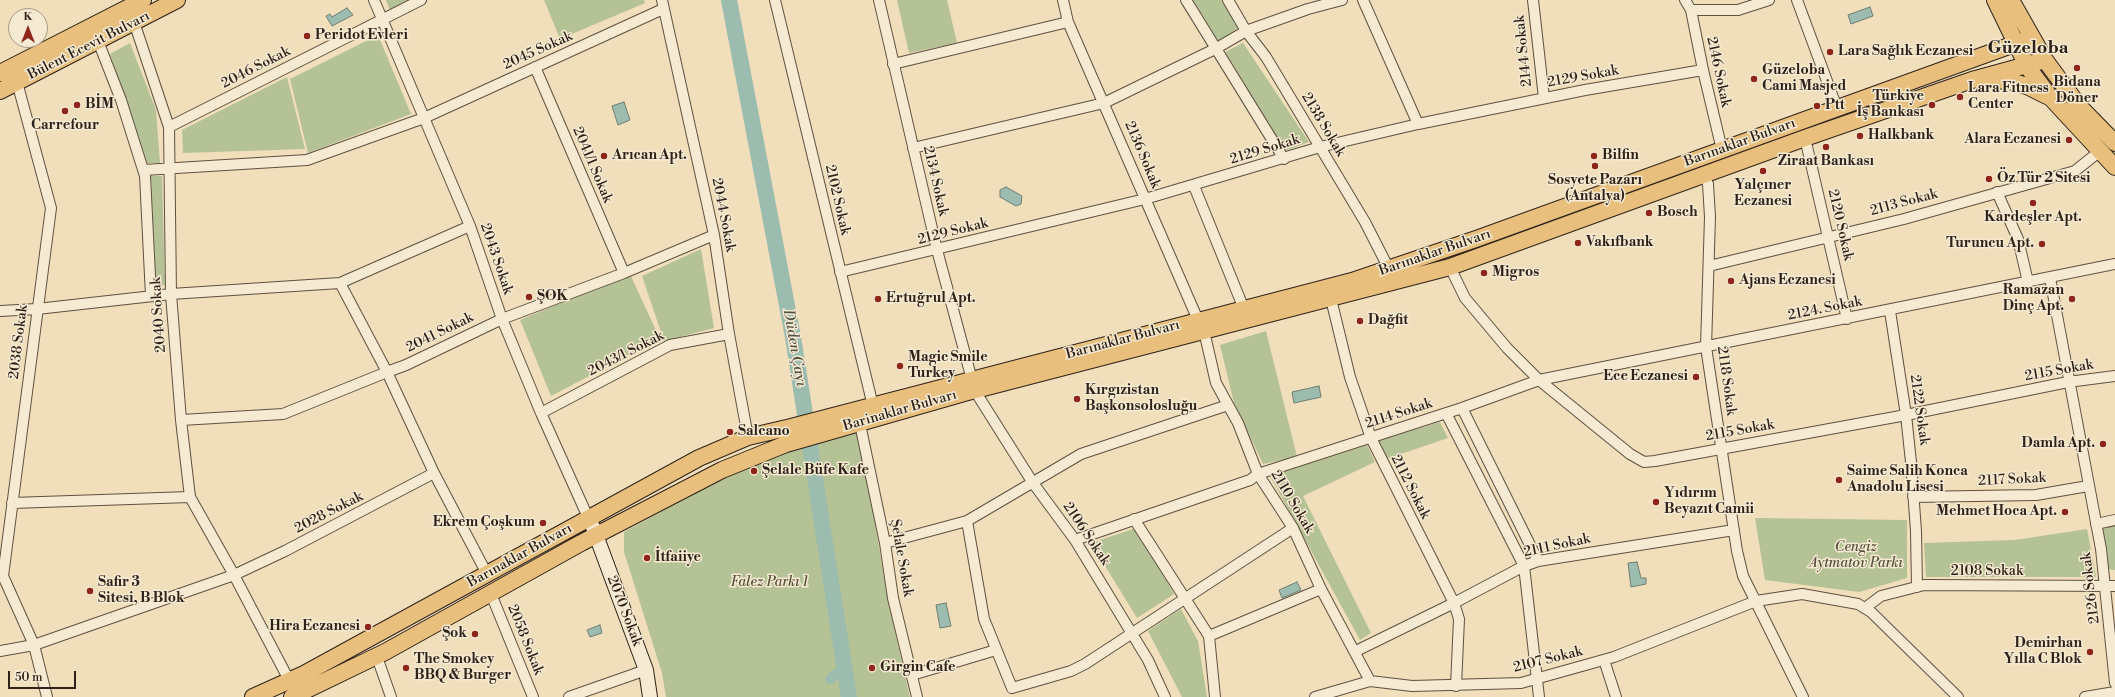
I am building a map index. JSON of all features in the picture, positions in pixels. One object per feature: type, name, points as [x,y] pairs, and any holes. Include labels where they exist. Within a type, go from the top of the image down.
[{"type":"main road","name":"Bülent Ecevit Bulvarı","points":[[0,73],[121,5],[143,0]]},
{"type":"main road","name":"Bülent Ecevit Bulvarı","points":[[0,91],[177,0]]},
{"type":"main road","points":[[1995,0],[2027,66],[2051,98],[2115,167]]},
{"type":"main road","points":[[2011,0],[2031,38],[2045,60],[2079,106],[2115,143]]},
{"type":"main road","points":[[1990,53],[1999,44],[2004,36],[2004,17]]},
{"type":"main road","name":"Barınaklar Bulvarı","points":[[1201,326],[1244,308],[1352,281],[1389,269],[2031,38]]},
{"type":"main road","points":[[1972,80],[2045,60]]},
{"type":"main road","name":"Barınaklar Bulvarı","points":[[825,426],[873,406],[973,386],[1201,326],[1331,298],[1450,267],[1703,174],[1972,80]]},
{"type":"main road","points":[[1972,80],[2010,81],[2027,86],[2051,98]]},
{"type":"main road","name":"Barinaklar Bulvarı","points":[[825,426],[860,424],[973,386]]},
{"type":"main road","points":[[793,434],[825,426]]},
{"type":"main road","name":"Barınaklar Bulvarı","points":[[253,697],[291,689],[376,657],[491,594],[699,458],[748,437],[793,434]]},
{"type":"main road","name":"Barınaklar Bulvarı","points":[[291,689],[486,574],[722,470],[793,434]]},
{"type":"street","name":"2043 Sokak","points":[[374,0],[384,20],[470,226],[502,319],[541,413],[593,527]]},
{"type":"street","name":"2046 Sokak","points":[[169,127],[384,20],[421,0]]},
{"type":"street","name":"2102 Sokak","points":[[775,0],[873,406]]},
{"type":"street","name":"2134 Sokak","points":[[879,0],[937,250],[973,386]]},
{"type":"street","name":"2136 Sokak","points":[[1063,0],[1068,22],[1201,326]]},
{"type":"street","points":[[1186,0],[1284,159]]},
{"type":"street","name":"2138 Sokak","points":[[1228,0],[1246,31],[1266,57],[1365,222],[1389,269]]},
{"type":"street","points":[[913,148],[1104,103],[1215,49],[1246,31],[1308,9],[1342,0]]},
{"type":"street","points":[[1363,0],[1418,124]]},
{"type":"street","name":"2144 Sokak","points":[[1533,0],[1544,98]]},
{"type":"street","name":"2146 Sokak","points":[[1685,0],[1691,10],[1703,70],[1722,150]]},
{"type":"street","points":[[1691,10],[1738,10],[1769,0]]},
{"type":"street","points":[[1797,0],[1837,108]]},
{"type":"street","name":"2045 Sokak","points":[[144,170],[170,167],[307,160],[424,118],[535,67],[662,4]]},
{"type":"street","name":"2044 Sokak","points":[[662,4],[714,235],[729,334],[748,437]]},
{"type":"street","name":"2040 Sokak","points":[[134,22],[169,127],[171,294],[181,420],[190,497],[234,575],[291,689]]},
{"type":"street","points":[[893,64],[1068,22]]},
{"type":"street","points":[[98,41],[121,100],[144,170],[148,208],[151,296]]},
{"type":"street","name":"2041/1 Sokak","points":[[535,67],[624,273]]},
{"type":"street","name":"2129 Sokak","points":[[840,272],[1145,199],[1194,186],[1320,147],[1418,124],[1544,98],[1703,70]]},
{"type":"street","name":"2038 Sokak","points":[[17,82],[51,208],[1,576],[34,645],[47,697]]},
{"type":"street","name":"2120 Sokak","points":[[1805,138],[1847,319]]},
{"type":"street","name":"2113 Sokak","points":[[1709,266],[1904,219],[2075,171],[2100,151]]},
{"type":"street","name":"2118 Sokak","points":[[1703,174],[1708,184],[1710,217],[1706,347],[1734,530],[1743,576],[1803,697]]},
{"type":"street","points":[[1194,186],[1244,308]]},
{"type":"street","points":[[1997,192],[2018,239],[2028,282]]},
{"type":"street","points":[[0,311],[37,309],[171,294],[340,283],[470,226]]},
{"type":"street","name":"2041 Sokak","points":[[181,420],[283,414],[406,365],[502,319],[624,273],[714,235]]},
{"type":"street","name":"2124. Sokak","points":[[1446,413],[1539,380],[2115,264]]},
{"type":"street","name":"2115 Sokak","points":[[1450,267],[1465,298],[1507,348],[1539,380],[1618,444],[1644,462],[1906,415],[2068,382],[2115,376]]},
{"type":"street","name":"2126 Sokak","points":[[2050,278],[2088,486],[2110,586],[2115,683]]},
{"type":"street","points":[[340,283],[387,372],[434,473],[486,574]]},
{"type":"street","name":"2112 Sokak","points":[[1331,298],[1350,377],[1371,438],[1454,603],[1458,619],[1456,686]]},
{"type":"street","name":"2122 Sokak","points":[[1890,310],[1906,415],[1913,497],[1917,587]]},
{"type":"street","name":"2110 Sokak","points":[[1201,326],[1216,383],[1238,423],[1258,474],[1293,528],[1321,589],[1356,651],[1370,681]]},
{"type":"street","name":"2043/1 Sokak","points":[[541,413],[670,345],[729,334]]},
{"type":"street","name":"2106 Sokak","points":[[973,386],[1033,482],[1075,540],[1132,632],[1148,660],[1165,697]]},
{"type":"street","points":[[885,543],[967,521],[1081,454],[1228,405]]},
{"type":"street","points":[[1462,408],[1538,561]]},
{"type":"street","name":"2114 Sokak","points":[[1075,540],[1250,480],[1258,474],[1446,413],[1524,566],[1539,697]]},
{"type":"street","name":"Şelale Sokak","points":[[860,424],[885,543],[893,598],[917,697]]},
{"type":"street","name":"2028 Sokak","points":[[234,575],[285,551],[434,473]]},
{"type":"street","name":"2117 Sokak","points":[[1913,497],[2036,495],[2088,486]]},
{"type":"street","points":[[12,503],[190,497]]},
{"type":"street","points":[[1134,519],[1209,636],[1214,697]]},
{"type":"street","points":[[2096,524],[2115,520]]},
{"type":"street","points":[[967,521],[984,619],[1012,688],[1071,671],[1293,528]]},
{"type":"street","name":"2070 Sokak","points":[[593,527],[646,670],[650,697]]},
{"type":"street","name":"2111 Sokak","points":[[1356,651],[1454,603],[1524,566],[1538,561],[1734,530]]},
{"type":"street","points":[[0,651],[34,645],[234,575]]},
{"type":"street","name":"2108 Sokak","points":[[1865,608],[1881,596],[1917,587],[2110,586]]},
{"type":"street","points":[[1209,636],[1321,589]]},
{"type":"street","name":"2058 Sokak","points":[[491,594],[533,697]]},
{"type":"street","points":[[1756,601],[1802,594],[1834,598],[1858,604],[1871,612],[1958,697]]},
{"type":"street","name":"2107 Sokak","points":[[1315,697],[1370,681],[1412,686],[1456,686],[1521,683],[1604,660],[1756,601]]},
{"type":"street","points":[[912,675],[996,650]]},
{"type":"street","points":[[376,657],[391,697]]},
{"type":"street","points":[[1604,660],[1616,697]]},
{"type":"street","points":[[569,697],[646,670]]},
{"type":"street","points":[[2085,697],[2115,692]]},
{"type":"green space","points":[[386,0],[409,0],[390,11]]},
{"type":"green space","points":[[544,0],[644,0],[645,3],[560,39]]},
{"type":"green space","points":[[897,0],[947,0],[957,43],[909,53]]},
{"type":"green space","points":[[1193,0],[1222,0],[1239,27],[1218,42]]},
{"type":"green space","points":[[378,35],[411,114],[308,153],[290,79]]},
{"type":"green space","points":[[130,43],[156,110],[160,163],[147,163],[110,54]]},
{"type":"green space","points":[[1243,43],[1309,142],[1285,151],[1225,52]]},
{"type":"green space","points":[[287,77],[305,149],[183,153],[182,130]]},
{"type":"green space","points":[[151,176],[162,176],[165,285],[154,286]]},
{"type":"green space","points":[[701,249],[714,328],[664,341],[642,276]]},
{"type":"green space","points":[[630,274],[660,339],[551,396],[520,320]]},
{"type":"green space","points":[[1266,331],[1297,457],[1263,464],[1234,403],[1220,345]]},
{"type":"green space","points":[[1440,422],[1448,438],[1386,459],[1378,441]]},
{"type":"green space","name":"Falez Parkı 1","points":[[859,432],[890,610],[910,697],[666,697],[662,673],[624,552],[624,532],[728,475],[781,454]]},
{"type":"green space","points":[[1367,445],[1375,462],[1303,496],[1371,633],[1360,640],[1270,476]]},
{"type":"green space","name":"Cengiz Aytmatov Parkı","points":[[1755,518],[1907,520],[1907,578],[1859,592],[1765,580]]},
{"type":"green space","points":[[2115,525],[2115,570],[2108,569],[2102,529]]},
{"type":"green space","points":[[1136,528],[1174,594],[1137,618],[1091,543]]},
{"type":"green space","points":[[2087,529],[2096,577],[1926,577],[1924,543],[2015,540]]},
{"type":"green space","points":[[1181,609],[1198,641],[1207,697],[1182,697],[1148,631]]},
{"type":"shaded area","points":[[1870,7],[1873,16],[1851,24],[1848,15]]},
{"type":"shaded area","points":[[347,8],[353,15],[332,26],[326,16],[330,14],[332,17]]},
{"type":"shaded area","points":[[624,102],[630,120],[618,125],[612,106]]},
{"type":"shaded area","points":[[1006,187],[1022,196],[1021,204],[1016,206],[1000,197],[1000,190]]},
{"type":"shaded area","points":[[1319,386],[1321,397],[1294,403],[1292,392]]},
{"type":"shaded area","points":[[1637,562],[1641,578],[1646,578],[1646,584],[1631,587],[1628,563]]},
{"type":"shaded area","points":[[1297,582],[1301,590],[1282,598],[1279,590]]},
{"type":"shaded area","points":[[946,603],[951,626],[940,628],[936,605]]},
{"type":"shaded area","points":[[600,625],[602,633],[590,637],[587,630]]},
{"type":"waterway","name":"Düden Çayı","points":[[729,0],[793,337],[849,697]]},
{"type":"waterway","points":[[830,679],[844,668]]},
{"type":"place","name":"Peridot Evleri","points":[[307,36]]},
{"type":"place","name":"Lara Sağlık Eczanesi","points":[[1830,52]]},
{"type":"place","name":"Bidana Döner","points":[[2077,68]]},
{"type":"place","name":"Güzeloba Cami Masjed","points":[[1754,79]]},
{"type":"place","name":"Lara Fitness Center","points":[[1960,97]]},
{"type":"place","name":"BİM","points":[[77,105]]},
{"type":"place","name":"Türkiye İş Bankası","points":[[1932,105]]},
{"type":"place","name":"Ptt","points":[[1817,106]]},
{"type":"place","name":"Carrefour","points":[[65,111]]},
{"type":"place","name":"Halkbank","points":[[1860,136]]},
{"type":"place","name":"Alara Eczanesi","points":[[2069,140]]},
{"type":"place","name":"Ziraat Bankası","points":[[1826,147]]},
{"type":"place","name":"Arıcan Apt.","points":[[604,156]]},
{"type":"place","name":"Bilfin","points":[[1594,156]]},
{"type":"place","name":"Sosyete Pazarı (Antalya)","points":[[1595,166]]},
{"type":"place","name":"Yalçıner Eczanesi","points":[[1763,171]]},
{"type":"place","name":"Öz Tür 2 Sitesi","points":[[1989,179]]},
{"type":"place","name":"Kardeşler Apt.","points":[[2033,203]]},
{"type":"place","name":"Bosch","points":[[1649,213]]},
{"type":"place","name":"Vakıfbank","points":[[1578,243]]},
{"type":"place","name":"Turuncu Apt.","points":[[2042,244]]},
{"type":"place","name":"Migros","points":[[1484,273]]},
{"type":"place","name":"Ajans Eczanesi","points":[[1731,281]]},
{"type":"place","name":"ŞOK","points":[[529,297]]},
{"type":"place","name":"Ertuğrul Apt.","points":[[878,299]]},
{"type":"place","name":"Ramazan Dinç Apt.","points":[[2072,299]]},
{"type":"place","name":"Dağfit","points":[[1360,321]]},
{"type":"place","name":"Magic Smile Turkey","points":[[900,366]]},
{"type":"place","name":"Ece Eczanesi","points":[[1696,377]]},
{"type":"place","name":"Kırgızistan Başkonsolosluğu","points":[[1077,399]]},
{"type":"place","name":"Salcano","points":[[730,432]]},
{"type":"place","name":"Damla Apt.","points":[[2103,444]]},
{"type":"place","name":"Şelale Büfe Kafe","points":[[754,471]]},
{"type":"place","name":"Saime Salih Konca Anadolu Lisesi","points":[[1839,480]]},
{"type":"place","name":"Yıdırım Beyazıt Camii","points":[[1656,502]]},
{"type":"place","name":"Mehmet Hoca Apt.","points":[[2065,512]]},
{"type":"place","name":"Ekrem Çoşkum","points":[[543,523]]},
{"type":"place","name":"İtfaiiye","points":[[647,558]]},
{"type":"place","name":"Safir 3 Sitesi, B Blok","points":[[90,591]]},
{"type":"place","name":"Hira Eczanesi","points":[[368,627]]},
{"type":"place","name":"Şok","points":[[475,634]]},
{"type":"place","name":"Demirhan Yılla C Blok","points":[[2090,652]]},
{"type":"place","name":"The Smokey BBQ & Burger","points":[[406,668]]},
{"type":"place","name":"Girgin Cafe","points":[[872,668]]},
{"type":"district","name":"Güzeloba","points":[[2028,49]]}]
